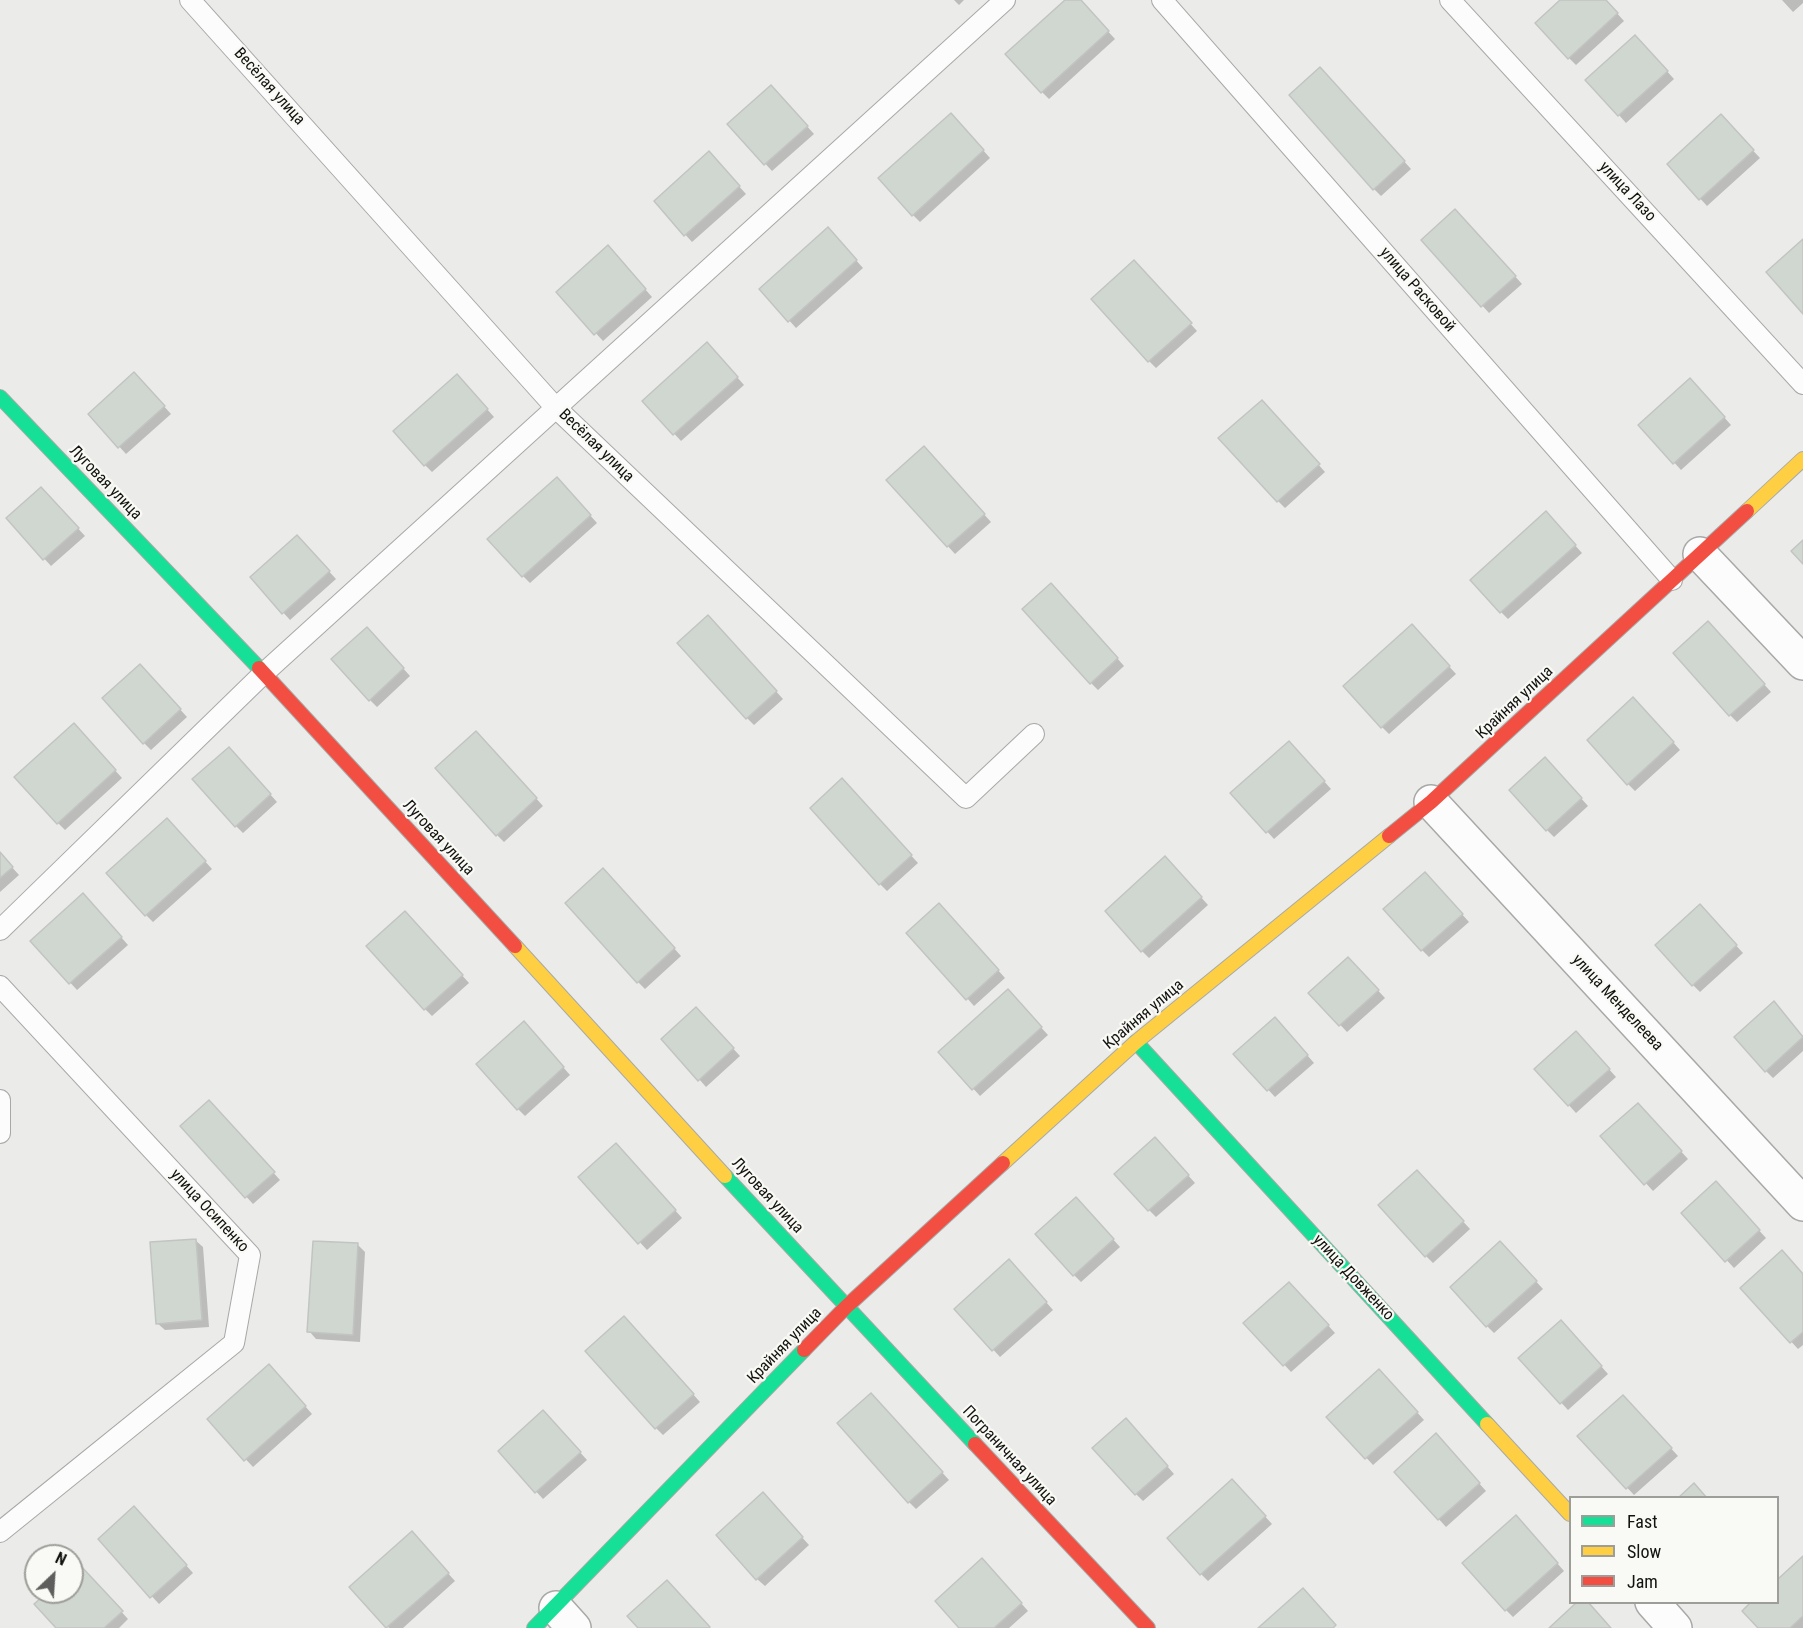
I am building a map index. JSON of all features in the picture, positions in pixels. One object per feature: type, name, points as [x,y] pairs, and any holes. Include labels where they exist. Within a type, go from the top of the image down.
[{"type":"street","name":"Луговая улица","points":[[0,397],[264,674],[846,1307]]},
{"type":"street","name":"Крайняя улица","points":[[555,1621],[846,1307],[1136,1042],[1431,802],[1803,459]]},
{"type":"street","points":[[1700,554],[1803,663]]},
{"type":"street","name":"улица Менделеева","points":[[1431,802],[1803,1204]]},
{"type":"street","name":"улица Довженко","points":[[1136,1042],[1569,1513]]},
{"type":"street","name":"Пограничная улица","points":[[846,1307],[1148,1628]]},
{"type":"street","points":[[1654,1604],[1675,1628]]},
{"type":"lane","name":"Весёлая улица","points":[[190,0],[556,408],[966,798],[1034,734]]},
{"type":"lane","points":[[0,930],[264,674],[1005,0]]},
{"type":"lane","name":"улица Расковой","points":[[1162,0],[1672,580]]},
{"type":"lane","name":"улица Лазо","points":[[1450,0],[1803,384]]},
{"type":"lane","name":"улица Осипенко","points":[[0,986],[250,1255],[234,1343],[0,1532]]},
{"type":"lane","points":[[0,1100],[0,1133]]},
{"type":"building","points":[[1065,0],[1081,0],[1109,31],[1041,93],[1005,54]]},
{"type":"building","points":[[1560,0],[1606,0],[1618,13],[1568,59],[1535,23]]},
{"type":"building","points":[[1635,35],[1668,71],[1618,116],[1585,80]]},
{"type":"building","points":[[1320,67],[1405,161],[1373,190],[1289,95]]},
{"type":"building","points":[[771,85],[808,126],[764,165],[727,124]]},
{"type":"building","points":[[951,113],[984,150],[912,216],[878,178]]},
{"type":"building","points":[[1721,114],[1754,150],[1699,200],[1667,164]]},
{"type":"building","points":[[709,151],[740,186],[684,236],[654,201]]},
{"type":"building","points":[[1455,209],[1516,276],[1481,307],[1421,240]]},
{"type":"building","points":[[828,227],[857,260],[788,322],[759,289]]},
{"type":"building","points":[[1803,239],[1803,314],[1766,272]]},
{"type":"building","points":[[608,245],[646,289],[594,335],[556,292]]},
{"type":"building","points":[[1134,260],[1192,323],[1148,362],[1091,299]]},
{"type":"building","points":[[707,342],[738,377],[673,435],[642,401]]},
{"type":"building","points":[[134,372],[165,406],[118,448],[88,414]]},
{"type":"building","points":[[457,374],[488,409],[424,466],[393,431]]},
{"type":"building","points":[[1690,378],[1725,417],[1673,464],[1638,425]]},
{"type":"building","points":[[1262,400],[1320,464],[1277,502],[1218,438]]},
{"type":"building","points":[[924,446],[985,514],[947,547],[886,480]]},
{"type":"building","points":[[557,477],[591,515],[522,577],[487,539]]},
{"type":"building","points":[[41,487],[79,528],[43,560],[6,518]]},
{"type":"building","points":[[1546,511],[1576,545],[1500,613],[1470,580]]},
{"type":"building","points":[[297,535],[330,571],[282,614],[250,577]]},
{"type":"building","points":[[1803,540],[1803,564],[1791,551]]},
{"type":"building","points":[[1051,583],[1118,658],[1090,684],[1022,609]]},
{"type":"building","points":[[708,615],[777,691],[746,719],[677,643]]},
{"type":"building","points":[[1708,621],[1765,684],[1729,716],[1673,653]]},
{"type":"building","points":[[1412,624],[1450,666],[1381,728],[1343,686]]},
{"type":"building","points":[[367,627],[404,668],[369,701],[331,659]]},
{"type":"building","points":[[140,664],[181,709],[143,744],[102,698]]},
{"type":"building","points":[[1633,697],[1674,742],[1627,785],[1587,740]]},
{"type":"building","points":[[74,723],[116,770],[57,824],[14,777]]},
{"type":"building","points":[[476,731],[537,798],[496,836],[435,768]]},
{"type":"building","points":[[1289,741],[1325,781],[1266,833],[1230,793]]},
{"type":"building","points":[[229,747],[271,794],[235,827],[192,779]]},
{"type":"building","points":[[1545,757],[1582,798],[1546,831],[1509,790]]},
{"type":"building","points":[[842,778],[912,855],[879,885],[810,808]]},
{"type":"building","points":[[167,818],[206,861],[145,916],[106,873]]},
{"type":"building","points":[[0,852],[13,867],[0,878]]},
{"type":"building","points":[[1165,856],[1202,897],[1141,952],[1105,911]]},
{"type":"building","points":[[603,868],[675,948],[637,983],[565,903]]},
{"type":"building","points":[[1425,872],[1463,914],[1421,951],[1383,909]]},
{"type":"building","points":[[83,893],[122,937],[69,984],[30,941]]},
{"type":"building","points":[[939,903],[999,970],[966,1000],[906,933]]},
{"type":"building","points":[[1700,904],[1737,945],[1692,986],[1655,945]]},
{"type":"building","points":[[405,911],[463,975],[424,1010],[366,946]]},
{"type":"building","points":[[1348,957],[1379,990],[1339,1026],[1308,993]]},
{"type":"building","points":[[1008,989],[1042,1027],[972,1090],[938,1052]]},
{"type":"building","points":[[1774,1001],[1803,1037],[1765,1072],[1734,1037]]},
{"type":"building","points":[[696,1007],[734,1048],[698,1081],[661,1039]]},
{"type":"building","points":[[1275,1017],[1308,1055],[1267,1091],[1233,1054]]},
{"type":"building","points":[[524,1021],[564,1067],[517,1110],[476,1064]]},
{"type":"building","points":[[1576,1031],[1610,1069],[1568,1106],[1534,1069]]},
{"type":"building","points":[[209,1100],[275,1172],[245,1198],[180,1126]]},
{"type":"building","points":[[1638,1103],[1682,1151],[1644,1185],[1600,1136]]},
{"type":"building","points":[[1155,1137],[1189,1175],[1148,1211],[1114,1174]]},
{"type":"building","points":[[616,1143],[676,1210],[638,1244],[578,1177]]},
{"type":"building","points":[[1417,1170],[1464,1221],[1425,1257],[1378,1205]]},
{"type":"building","points":[[1716,1181],[1760,1230],[1725,1262],[1681,1213]]},
{"type":"building","points":[[1076,1197],[1114,1239],[1073,1276],[1035,1234]]},
{"type":"building","points":[[196,1239],[202,1320],[156,1324],[150,1242]]},
{"type":"building","points":[[313,1241],[358,1243],[353,1335],[307,1332]]},
{"type":"building","points":[[1500,1241],[1537,1281],[1486,1327],[1450,1287]]},
{"type":"building","points":[[1782,1250],[1803,1274],[1803,1332],[1790,1343],[1740,1288]]},
{"type":"building","points":[[1009,1259],[1047,1302],[992,1351],[954,1309]]},
{"type":"building","points":[[1289,1282],[1329,1325],[1283,1366],[1243,1323]]},
{"type":"building","points":[[624,1316],[694,1394],[655,1429],[585,1351]]},
{"type":"building","points":[[1561,1320],[1602,1366],[1560,1404],[1518,1358]]},
{"type":"building","points":[[269,1364],[306,1406],[244,1461],[207,1419]]},
{"type":"building","points":[[1379,1369],[1418,1412],[1365,1459],[1326,1417]]},
{"type":"building","points":[[871,1393],[943,1472],[908,1503],[837,1423]]},
{"type":"building","points":[[1623,1395],[1672,1448],[1626,1489],[1577,1436]]},
{"type":"building","points":[[543,1410],[581,1452],[535,1493],[498,1451]]},
{"type":"building","points":[[1126,1418],[1168,1466],[1135,1495],[1092,1448]]},
{"type":"building","points":[[1436,1433],[1480,1483],[1438,1520],[1394,1472]]},
{"type":"building","points":[[1232,1479],[1266,1516],[1200,1575],[1167,1538]]},
{"type":"building","points":[[1694,1483],[1705,1496],[1680,1496]]},
{"type":"building","points":[[763,1492],[803,1537],[756,1580],[716,1535]]},
{"type":"building","points":[[134,1506],[187,1565],[150,1598],[98,1539]]},
{"type":"building","points":[[1516,1515],[1558,1563],[1505,1611],[1462,1563]]},
{"type":"building","points":[[412,1531],[449,1573],[386,1628],[349,1587]]},
{"type":"building","points":[[1803,1556],[1803,1616],[1790,1628],[1758,1628],[1742,1611],[1749,1604],[1779,1604],[1779,1578]]},
{"type":"building","points":[[982,1558],[1022,1603],[994,1628],[959,1628],[935,1601]]},
{"type":"building","points":[[84,1569],[123,1611],[104,1628],[56,1628],[34,1604],[84,1604]]},
{"type":"building","points":[[667,1580],[709,1628],[638,1628],[627,1616]]},
{"type":"building","points":[[1303,1588],[1336,1625],[1333,1628],[1258,1628]]},
{"type":"building","points":[[1575,1604],[1590,1604],[1611,1628],[1549,1628]]},
{"type":"traffic: fast","points":[[0,397],[259,668]]},
{"type":"traffic: fast","points":[[1136,1042],[1487,1424]]},
{"type":"traffic: fast","points":[[725,1176],[975,1444]]},
{"type":"traffic: fast","points":[[534,1628],[804,1350]]},
{"type":"traffic: slow","points":[[1747,511],[1803,459]]},
{"type":"traffic: slow","points":[[1003,1163],[1136,1042],[1389,836]]},
{"type":"traffic: slow","points":[[515,946],[725,1176]]},
{"type":"traffic: slow","points":[[1487,1424],[1569,1513]]},
{"type":"traffic: jam","points":[[1389,836],[1431,802],[1747,511]]},
{"type":"traffic: jam","points":[[259,668],[515,946]]},
{"type":"traffic: jam","points":[[804,1350],[846,1307],[1003,1163]]},
{"type":"traffic: jam","points":[[975,1444],[1148,1628]]}]
